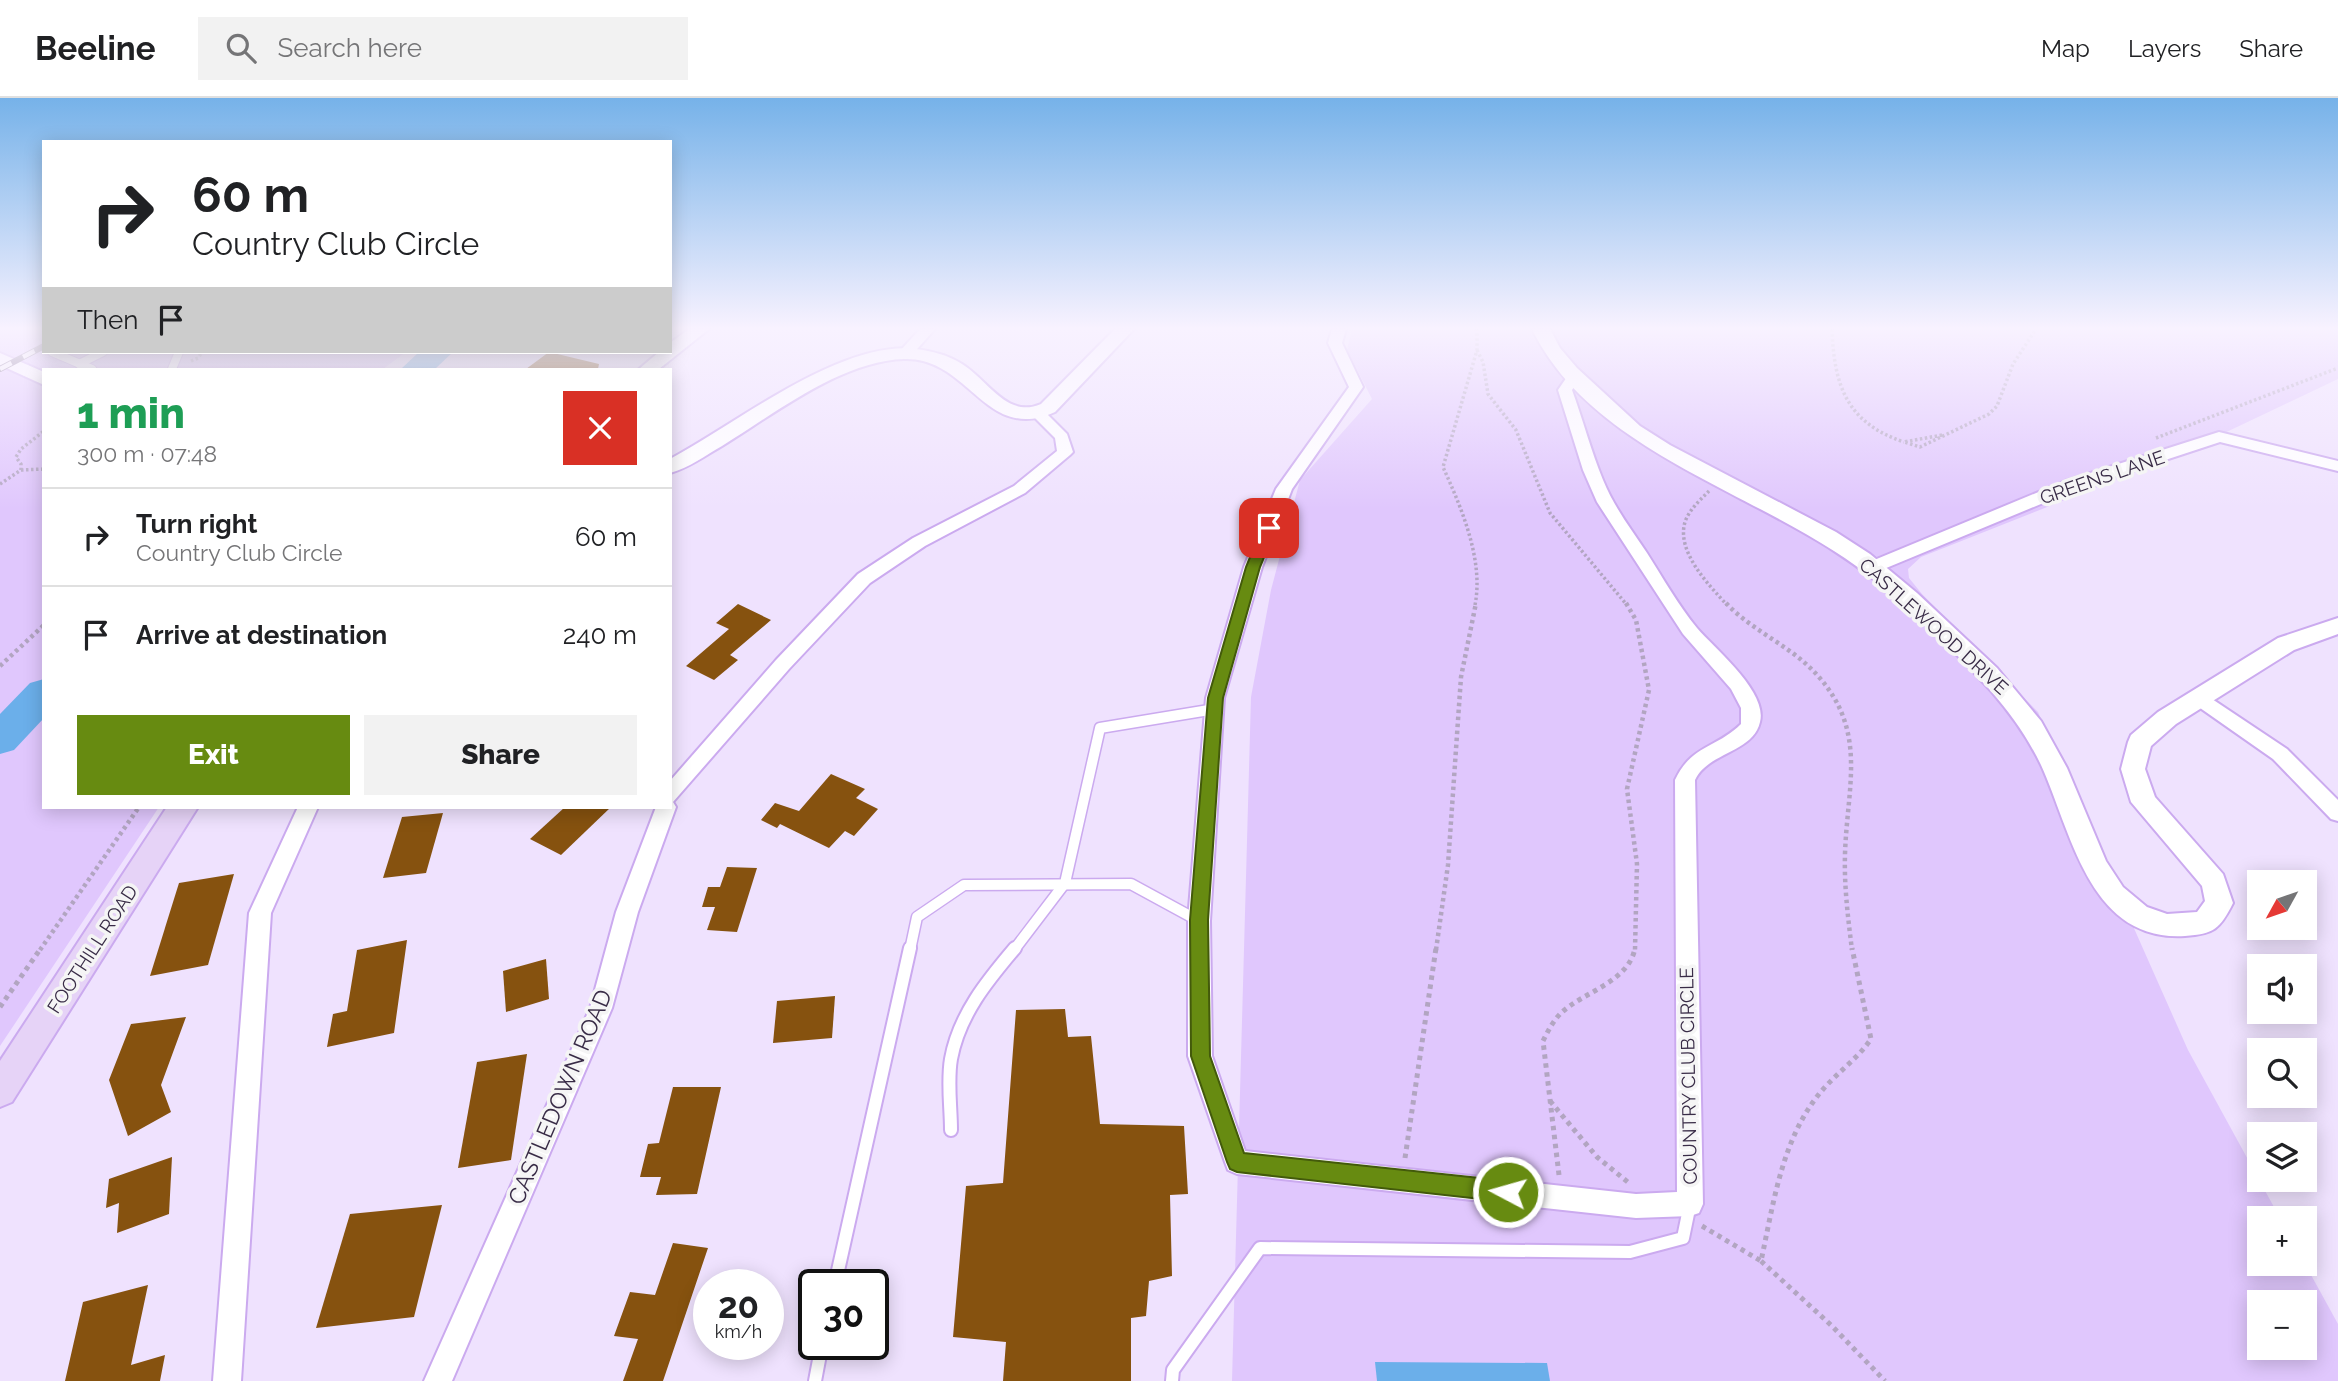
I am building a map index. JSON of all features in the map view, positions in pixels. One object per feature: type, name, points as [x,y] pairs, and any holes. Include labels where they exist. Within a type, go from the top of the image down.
[{"type":"main road","name":"FOOTHILL ROAD","points":[[0,1091],[182,809]]},
{"type":"street","points":[[672,466],[807,389]]},
{"type":"street","points":[[978,389],[994,404],[1010,412],[1039,414],[1067,389]]},
{"type":"street","name":"COUNTRY CLUB CIRCLE","points":[[1355,389],[1284,489],[1253,567],[1214,709],[1199,920],[1200,1056],[1237,1162],[1636,1206],[1655,1205],[1688,1211],[1685,780],[1688,769],[1696,760],[1746,733],[1752,723],[1752,712],[1746,695],[1689,630],[1601,495],[1566,389]]},
{"type":"street","name":"CASTLEWOOD DRIVE","points":[[1587,389],[1625,424],[1661,447],[1843,546],[1873,567],[2010,695],[2042,741],[2085,846],[2112,896],[2145,918],[2166,926],[2185,928],[2205,923],[2219,902],[2214,882],[2144,802],[2133,769],[2140,743],[2167,718],[2286,644],[2338,626]]},
{"type":"street","points":[[672,793],[787,658],[868,575],[891,559],[1010,498],[1052,466],[1065,452],[1062,437],[1039,414]]},
{"type":"street","name":"GREENS LANE","points":[[1873,567],[2071,485],[2218,437],[2338,466]]},
{"type":"street","points":[[2200,698],[2280,754],[2338,813]]},
{"type":"street","points":[[227,1381],[260,913],[307,809]]},
{"type":"street","name":"CASTLEDOWN ROAD","points":[[438,1381],[601,1008],[627,912],[665,809]]},
{"type":"lane","points":[[951,1130],[951,1061],[962,1022],[989,979],[1039,920],[1065,883],[1100,728],[1214,709]]},
{"type":"lane","points":[[838,1269],[917,917],[964,886],[1065,883],[1131,884],[1199,920]]},
{"type":"lane","points":[[1172,1381],[1173,1370],[1260,1248],[1630,1252],[1683,1238],[1688,1211]]},
{"type":"lane","points":[[815,1381],[819,1360]]},
{"type":"path","points":[[1401,1180],[1448,865],[1461,677],[1478,591],[1467,521],[1443,467],[1466,389]]},
{"type":"path","points":[[1487,389],[1488,394],[1516,430],[1550,513],[1623,598],[1636,620],[1649,690],[1636,739],[1628,789],[1637,864],[1635,952],[1630,964],[1617,976],[1564,1009],[1549,1023],[1543,1041],[1561,1198]]},
{"type":"path","points":[[1844,389],[1859,418],[1878,431],[1920,447],[1989,414],[1997,406],[2004,389]]},
{"type":"path","points":[[21,470],[21,464],[16,457],[21,449],[42,432]]},
{"type":"path","points":[[0,484],[21,470],[42,469]]},
{"type":"path","points":[[1721,480],[1700,500],[1684,524],[1684,540],[1692,559],[1728,607],[1750,626],[1800,658],[1815,672],[1840,706],[1846,725],[1852,769],[1845,856],[1852,961],[1871,1039],[1829,1081],[1797,1127],[1786,1151],[1761,1261]]},
{"type":"path","points":[[0,666],[42,627]]},
{"type":"path","points":[[0,1007],[138,809]]},
{"type":"path","points":[[1550,1101],[1597,1157],[1655,1205]]},
{"type":"path","points":[[1688,1211],[1709,1229],[1761,1261],[1832,1326],[1885,1381]]},
{"type":"shaded area","points":[[0,389],[42,389],[42,809],[158,809],[0,1046]]},
{"type":"shaded area","points":[[1367,389],[2317,389],[2176,456],[1921,557],[1908,569],[1909,578],[1922,594],[2038,712],[2188,1050],[2247,1158],[2247,1192],[2266,1192],[2273,1206],[2247,1206],[2247,1276],[2312,1276],[2338,1324],[2338,1381],[1232,1381],[1251,697],[1271,590],[1300,480],[1372,399]]},
{"type":"water","points":[[1375,1362],[1547,1363],[1550,1381],[1377,1381]]},
{"type":"building","points":[[738,604],[771,620],[730,655],[738,660],[714,680],[686,666],[729,629],[716,623]]},
{"type":"building","points":[[831,774],[865,789],[856,798],[878,809],[854,836],[845,831],[829,848],[780,824],[777,828],[761,820],[775,803],[799,811]]},
{"type":"building","points":[[563,809],[609,809],[561,855],[530,839]]},
{"type":"building","points":[[443,813],[426,873],[383,878],[402,817]]},
{"type":"building","points":[[727,867],[757,868],[737,932],[707,930],[715,907],[702,907],[708,887],[720,887]]},
{"type":"building","points":[[234,874],[208,965],[150,976],[179,883]]},
{"type":"building","points":[[407,940],[394,1033],[327,1047],[333,1014],[347,1011],[357,950]]},
{"type":"building","points":[[546,959],[549,999],[506,1012],[503,971]]},
{"type":"building","points":[[835,996],[832,1038],[773,1043],[777,1001]]},
{"type":"building","points":[[1065,1009],[1068,1037],[1091,1036],[1100,1124],[1184,1126],[1188,1194],[1170,1195],[1172,1276],[1149,1281],[1146,1316],[1131,1318],[1131,1381],[1003,1381],[1006,1342],[953,1337],[966,1186],[1003,1183],[1016,1010]]},
{"type":"building","points":[[186,1017],[161,1085],[171,1112],[128,1136],[109,1080],[131,1024]]},
{"type":"building","points":[[527,1054],[511,1160],[458,1168],[477,1062]]},
{"type":"building","points":[[673,1087],[721,1087],[697,1194],[656,1195],[661,1177],[640,1177],[648,1144],[659,1143]]},
{"type":"building","points":[[172,1157],[169,1214],[117,1233],[119,1203],[106,1208],[109,1179]]},
{"type":"building","points":[[442,1205],[414,1317],[316,1328],[350,1214]]},
{"type":"building","points":[[673,1243],[708,1248],[701,1269],[693,1269],[693,1292],[663,1381],[623,1381],[638,1339],[614,1336],[630,1292],[655,1295]]},
{"type":"building","points":[[148,1285],[131,1365],[165,1355],[160,1381],[65,1381],[83,1302]]},
{"type":"waterway","points":[[0,739],[42,695]]},
{"type":"route","points":[[1269,528],[1253,567],[1215,698],[1199,920],[1200,1056],[1237,1162],[1508,1192]]}]
